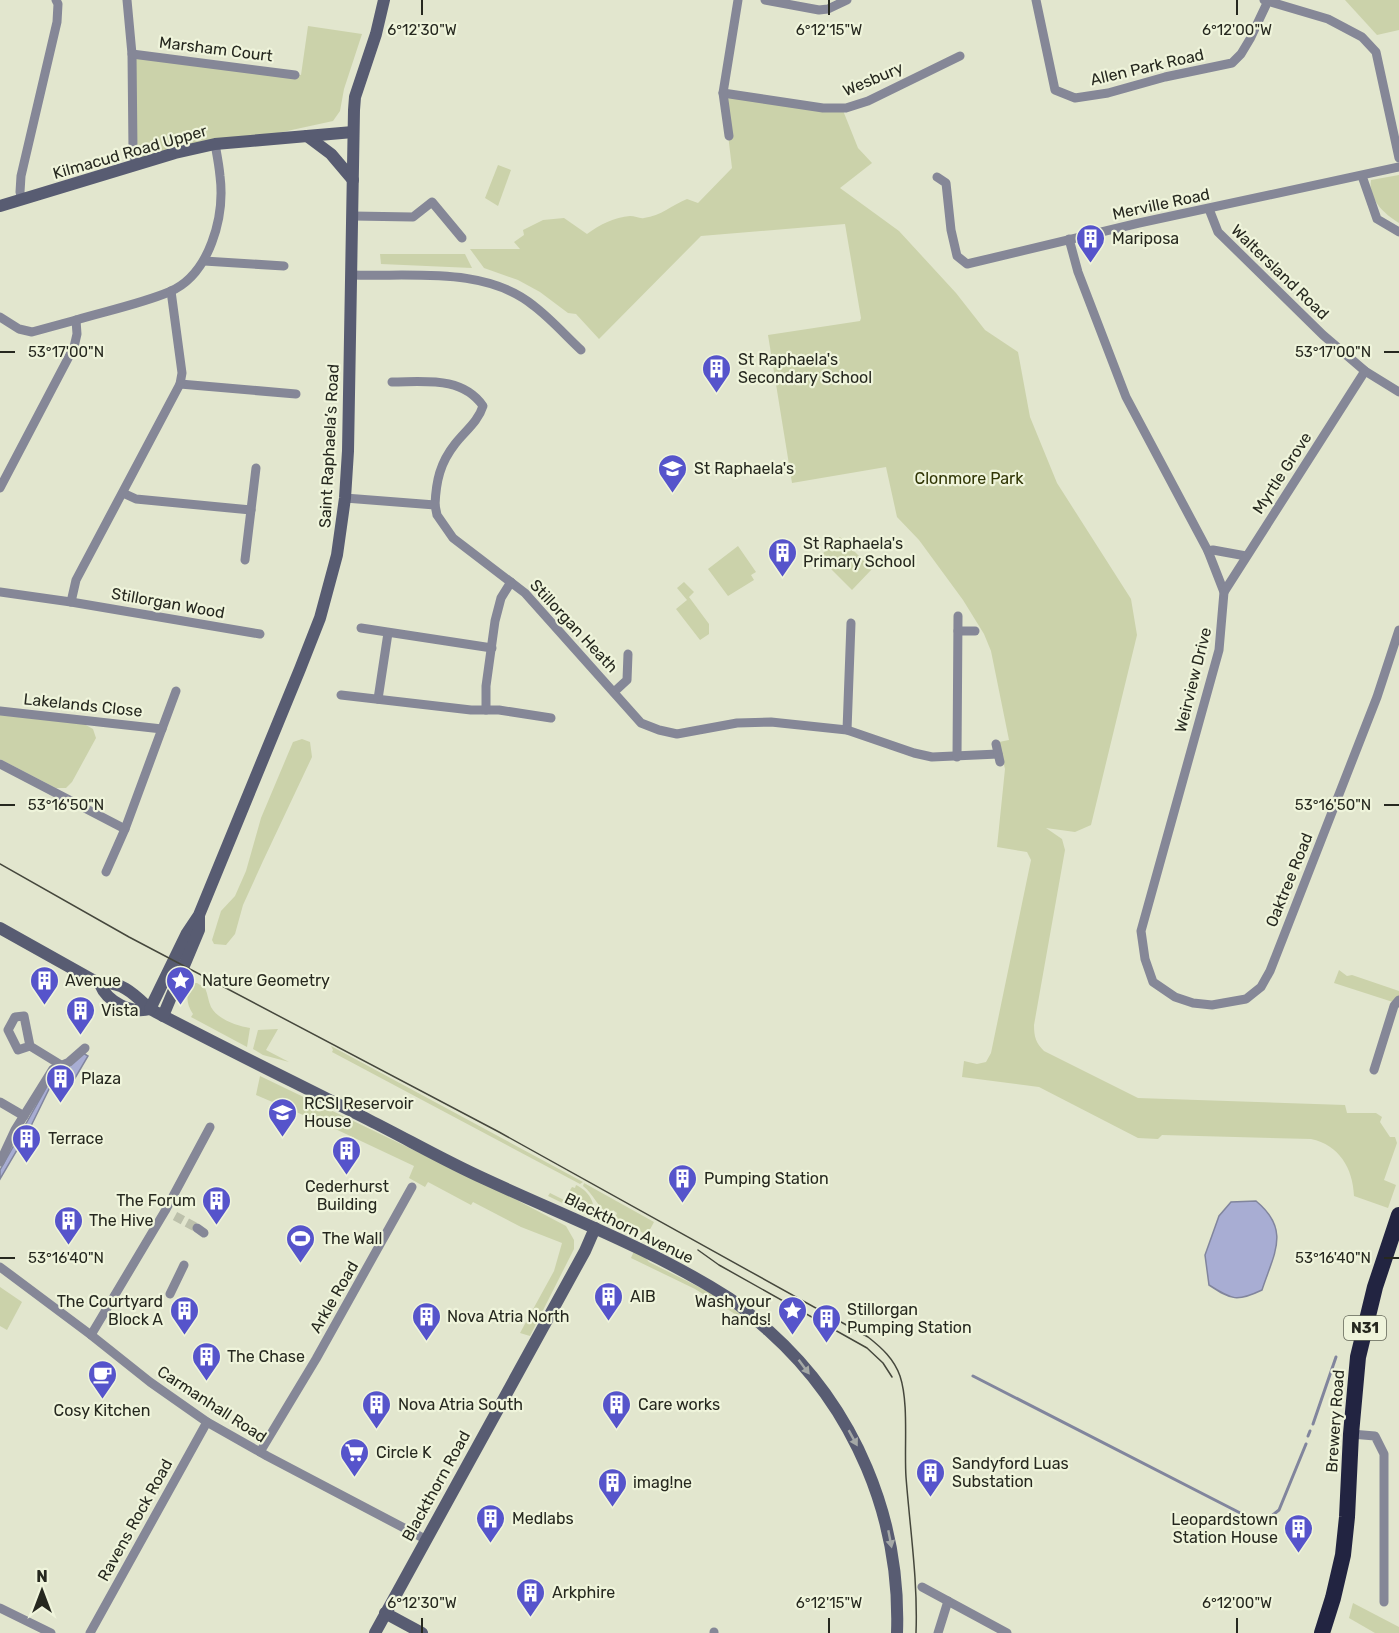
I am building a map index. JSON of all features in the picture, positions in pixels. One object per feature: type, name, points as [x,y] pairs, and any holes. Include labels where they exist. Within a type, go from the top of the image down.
[{"type":"highway","name":"Brewery Road","points":[[1322,1633],[1343,1555],[1358,1357],[1375,1287],[1399,1215]]},
{"type":"street","points":[[22,200],[21,176],[57,22],[58,4],[56,0]]},
{"type":"street","points":[[128,0],[132,54],[133,151],[136,165]]},
{"type":"street","points":[[353,132],[356,97],[384,0]]},
{"type":"street","points":[[729,136],[723,93],[738,0]]},
{"type":"street","points":[[765,0],[819,10],[828,9],[847,0]]},
{"type":"street","name":"Allen Park Road","points":[[1036,0],[1056,90],[1075,98],[1108,93],[1165,77],[1232,63],[1250,39],[1266,1]]},
{"type":"street","points":[[1266,1],[1328,19],[1362,37],[1376,52],[1399,158]]},
{"type":"street","name":"Marsham Court","points":[[132,54],[296,75]]},
{"type":"street","name":"Wesbury","points":[[723,93],[823,108],[846,108],[868,100],[960,56]]},
{"type":"street","name":"Kilmacud Road Upper","points":[[0,206],[175,153],[215,144],[353,132]]},
{"type":"street","name":"Saint Raphaela’s Road","points":[[150,1009],[187,933],[199,915],[320,618],[337,555],[345,498],[348,451],[353,132]]},
{"type":"street","points":[[307,136],[331,154],[353,180]]},
{"type":"street","points":[[0,316],[19,329],[32,332],[171,291],[189,277],[204,261],[211,247],[219,208],[221,178],[215,144]]},
{"type":"street","name":"Merville Road","points":[[936,177],[946,183],[951,230],[957,256],[966,264],[1399,167]]},
{"type":"street","points":[[1362,176],[1377,219],[1399,231]]},
{"type":"street","points":[[353,216],[413,217],[432,202],[462,238]]},
{"type":"street","name":"Waltersland Road","points":[[1209,209],[1218,232],[1323,335],[1365,371],[1399,392]]},
{"type":"street","name":"Weirview Drive","points":[[1069,240],[1078,272],[1126,397],[1208,551],[1224,592],[1220,650],[1141,931],[1145,960],[1153,981],[1175,996]]},
{"type":"street","points":[[204,261],[284,266]]},
{"type":"street","points":[[352,275],[464,277],[488,281],[534,305],[581,350]]},
{"type":"street","points":[[71,602],[76,580],[180,384],[182,373],[171,291]]},
{"type":"street","points":[[0,488],[74,347],[77,334],[76,320]]},
{"type":"street","name":"Myrtle Grove","points":[[1224,592],[1365,371]]},
{"type":"street","points":[[345,498],[435,505],[442,463],[480,416],[483,406],[466,389],[448,384],[392,382]]},
{"type":"street","points":[[180,384],[296,394]]},
{"type":"street","points":[[245,560],[256,468]]},
{"type":"street","points":[[123,493],[136,499],[251,510]]},
{"type":"street","name":"Stillorgan Heath","points":[[435,505],[437,515],[453,538],[525,593],[641,723],[677,734],[737,723],[771,722],[847,730],[932,757],[998,754]]},
{"type":"street","points":[[1208,551],[1246,556]]},
{"type":"street","name":"Stillorgan Heath","points":[[486,710],[486,686],[501,598],[512,582]]},
{"type":"street","name":"Stillorgan Wood","points":[[0,592],[260,634]]},
{"type":"street","points":[[957,757],[958,616]]},
{"type":"street","points":[[847,730],[850,623]]},
{"type":"street","points":[[362,628],[492,648]]},
{"type":"street","name":"Oaktree Road","points":[[1175,996],[1193,1003],[1212,1005],[1246,999],[1261,987],[1270,971],[1377,697],[1399,630]]},
{"type":"street","points":[[958,631],[975,631]]},
{"type":"street","points":[[378,699],[388,633]]},
{"type":"street","name":"Stillorgan Heath","points":[[614,692],[627,680],[628,654]]},
{"type":"street","name":"Lakelands Close","points":[[106,872],[125,829],[176,691]]},
{"type":"street","points":[[341,695],[551,718]]},
{"type":"street","name":"Lakelands Close","points":[[0,711],[162,729]]},
{"type":"street","points":[[0,764],[125,829]]},
{"type":"street","name":"Saint Raphaela’s Road","points":[[163,1016],[199,930],[199,915]]},
{"type":"street","name":"Blackthorn Avenue","points":[[0,927],[100,984],[111,982],[131,991],[150,1009],[163,1016],[483,1179],[595,1228],[661,1260],[731,1299],[791,1351],[835,1408],[855,1440],[886,1519],[897,1597],[897,1633]]},
{"type":"street","points":[[1374,1070],[1394,1006],[1399,1000]]},
{"type":"street","points":[[26,1013],[30,1046],[16,1053],[8,1030],[15,1017],[26,1013]]},
{"type":"street","points":[[30,1046],[61,1065]]},
{"type":"street","points":[[0,1162],[24,1116],[53,1069],[69,1062],[85,1048]]},
{"type":"street","points":[[0,1102],[24,1116]]},
{"type":"street","points":[[91,1335],[165,1211],[210,1127]]},
{"type":"street","name":"Arkle Road","points":[[260,1452],[316,1359],[412,1186]]},
{"type":"street","points":[[165,1211],[175,1216]]},
{"type":"street","name":"Blackthorn Road","points":[[375,1633],[585,1251],[595,1228]]},
{"type":"street","points":[[170,1294],[184,1265]]},
{"type":"street","name":"Carmanhall Road","points":[[0,1266],[150,1382],[207,1422],[425,1539]]},
{"type":"street","name":"Ravens Rock Road","points":[[90,1633],[207,1422]]},
{"type":"street","points":[[1351,1434],[1375,1436],[1384,1454],[1384,1602]]},
{"type":"street","points":[[922,1587],[1007,1633]]},
{"type":"street","points":[[938,1633],[948,1601]]},
{"type":"street","points":[[0,1608],[51,1633]]},
{"type":"street","points":[[385,1613],[422,1633]]},
{"type":"green space","points":[[1345,0],[1399,0],[1399,30],[1377,35]]},
{"type":"green space","points":[[308,26],[362,34],[344,89],[340,111],[333,121],[136,164],[132,54],[301,75]]},
{"type":"green space","name":"Clonmore Park","points":[[723,93],[842,108],[858,148],[872,163],[840,188],[899,231],[956,293],[985,330],[1018,352],[1030,417],[1057,483],[1131,599],[1137,635],[1091,825],[1075,832],[1046,828],[1062,839],[1065,850],[1034,1025],[1037,1042],[1044,1051],[1138,1098],[1345,1105],[1347,1113],[1376,1113],[1382,1117],[1380,1122],[1390,1137],[1395,1137],[1397,1143],[1384,1180],[1396,1185],[1388,1208],[1354,1196],[1351,1176],[1343,1159],[1337,1152],[1321,1142],[1311,1139],[1162,1135],[1158,1139],[1138,1138],[1039,1087],[962,1077],[964,1061],[977,1064],[986,1062],[991,1053],[1031,860],[1027,852],[997,847],[1005,769],[999,742],[1009,740],[991,651],[984,634],[963,600],[919,540],[897,517],[886,467],[792,483],[768,335],[860,321],[845,224],[701,236],[599,339],[576,314],[568,313],[540,292],[518,280],[484,268],[470,249],[520,249],[514,242],[524,235],[523,230],[543,220],[564,218],[587,234],[619,218],[650,217],[687,199],[698,203],[732,168]]},
{"type":"green space","points":[[498,165],[511,170],[498,206],[485,198]]},
{"type":"green space","points":[[1399,175],[1399,223],[1378,205],[1372,193],[1371,180]]},
{"type":"green space","points":[[380,254],[465,254],[472,268],[381,264]]},
{"type":"green space","points":[[840,537],[872,569],[852,590],[819,557]]},
{"type":"green space","points":[[738,546],[756,572],[751,575],[754,580],[728,596],[708,569]]},
{"type":"green space","points":[[684,582],[694,592],[689,597],[709,624],[709,634],[700,640],[676,609],[687,600],[677,588]]},
{"type":"green space","points":[[0,715],[84,724],[93,729],[96,738],[72,782],[66,788],[56,788],[0,759]]},
{"type":"green space","points":[[302,739],[310,742],[312,757],[243,905],[235,934],[226,945],[214,944],[212,940],[221,911],[235,896],[246,871],[261,818],[293,742]]},
{"type":"green space","points":[[1339,970],[1347,976],[1352,975],[1399,991],[1399,1004],[1334,983]]},
{"type":"green space","points":[[193,983],[205,988],[211,1007],[218,1015],[234,1024],[250,1028],[247,1047],[191,1017],[193,1014],[187,998]]},
{"type":"green space","points":[[278,1029],[266,1050],[289,1062],[263,1055],[253,1049],[258,1030]]},
{"type":"green space","points":[[331,1046],[583,1182],[580,1184],[332,1052]]},
{"type":"green space","points":[[260,1076],[511,1197],[566,1226],[574,1240],[574,1249],[530,1336],[520,1333],[554,1271],[562,1243],[521,1227],[473,1202],[471,1205],[428,1182],[425,1187],[409,1178],[414,1166],[256,1095]]},
{"type":"green space","points":[[584,1183],[654,1222],[647,1235],[615,1218],[617,1213],[613,1210],[610,1214],[606,1211],[583,1186]]},
{"type":"green space","points":[[576,1185],[590,1196],[594,1209],[593,1214],[619,1224],[616,1229],[548,1196],[550,1193],[564,1200],[572,1187],[575,1188]]},
{"type":"green space","points":[[634,1251],[642,1254],[649,1262],[711,1293],[742,1315],[743,1319],[695,1289],[631,1258]]},
{"type":"green space","points":[[0,1287],[22,1302],[7,1330],[0,1326]]},
{"type":"green space","points":[[1353,1603],[1399,1627],[1399,1633],[1375,1633],[1349,1618]]},
{"type":"water","points":[[83,1053],[88,1056],[71,1085],[58,1077],[53,1081],[30,1128],[0,1179],[0,1170],[55,1072],[61,1074]]},
{"type":"water","points":[[1256,1201],[1273,1222],[1277,1242],[1275,1253],[1262,1290],[1235,1298],[1209,1285],[1205,1255],[1219,1216],[1231,1202]]},
{"type":"waterway","points":[[1313,1424],[1336,1357]]},
{"type":"waterway","points":[[973,1376],[1250,1518],[1269,1518],[1279,1510],[1306,1444]]},
{"type":"waterway","points":[[1308,1436],[1310,1431]]},
{"type":"tunnel","points":[[175,1216],[197,1228]]},
{"type":"tram line","points":[[0,864],[129,937],[499,1132],[873,1341],[894,1364],[903,1387],[906,1477],[916,1594],[916,1633]]},
{"type":"tram line","points":[[698,1250],[719,1265],[867,1348],[883,1363],[892,1377]]},
{"type":"place","name":"Mariposa","points":[[1091,264]]},
{"type":"place","name":"St Raphaela's Secondary School","points":[[717,394]]},
{"type":"place","name":"St Raphaela's","points":[[673,494]]},
{"type":"place","name":"St Raphaela's Primary School","points":[[782,578]]},
{"type":"place","name":"Avenue","points":[[44,1006]]},
{"type":"place","name":"Nature Geometry","points":[[181,1006]]},
{"type":"place","name":"Vista","points":[[80,1036]]},
{"type":"place","name":"Plaza","points":[[60,1104]]},
{"type":"place","name":"RCSI Reservoir House","points":[[283,1138]]},
{"type":"place","name":"Terrace","points":[[27,1164]]},
{"type":"place","name":"Cederhurst Building","points":[[347,1176]]},
{"type":"place","name":"Pumping Station","points":[[683,1204]]},
{"type":"place","name":"The Forum","points":[[217,1226]]},
{"type":"place","name":"The Hive","points":[[68,1246]]},
{"type":"place","name":"The Wall","points":[[301,1264]]},
{"type":"place","name":"AIB","points":[[609,1322]]},
{"type":"place","name":"The Courtyard Block A","points":[[184,1336]]},
{"type":"place","name":"Wash your hands!","points":[[792,1336]]},
{"type":"place","name":"Nova Atria North","points":[[426,1342]]},
{"type":"place","name":"Stillorgan Pumping Station","points":[[826,1344]]},
{"type":"place","name":"The Chase","points":[[206,1382]]},
{"type":"place","name":"Cosy Kitchen","points":[[102,1400]]},
{"type":"place","name":"Nova Atria South","points":[[377,1430]]},
{"type":"place","name":"Care works","points":[[617,1430]]},
{"type":"place","name":"Circle K","points":[[355,1478]]},
{"type":"place","name":"Sandyford Luas Substation","points":[[931,1498]]},
{"type":"place","name":"imag!ne","points":[[612,1508]]},
{"type":"place","name":"Medlabs","points":[[491,1544]]},
{"type":"place","name":"Leopardstown Station House","points":[[1299,1554]]},
{"type":"place","name":"Arkphire","points":[[531,1618]]}]
